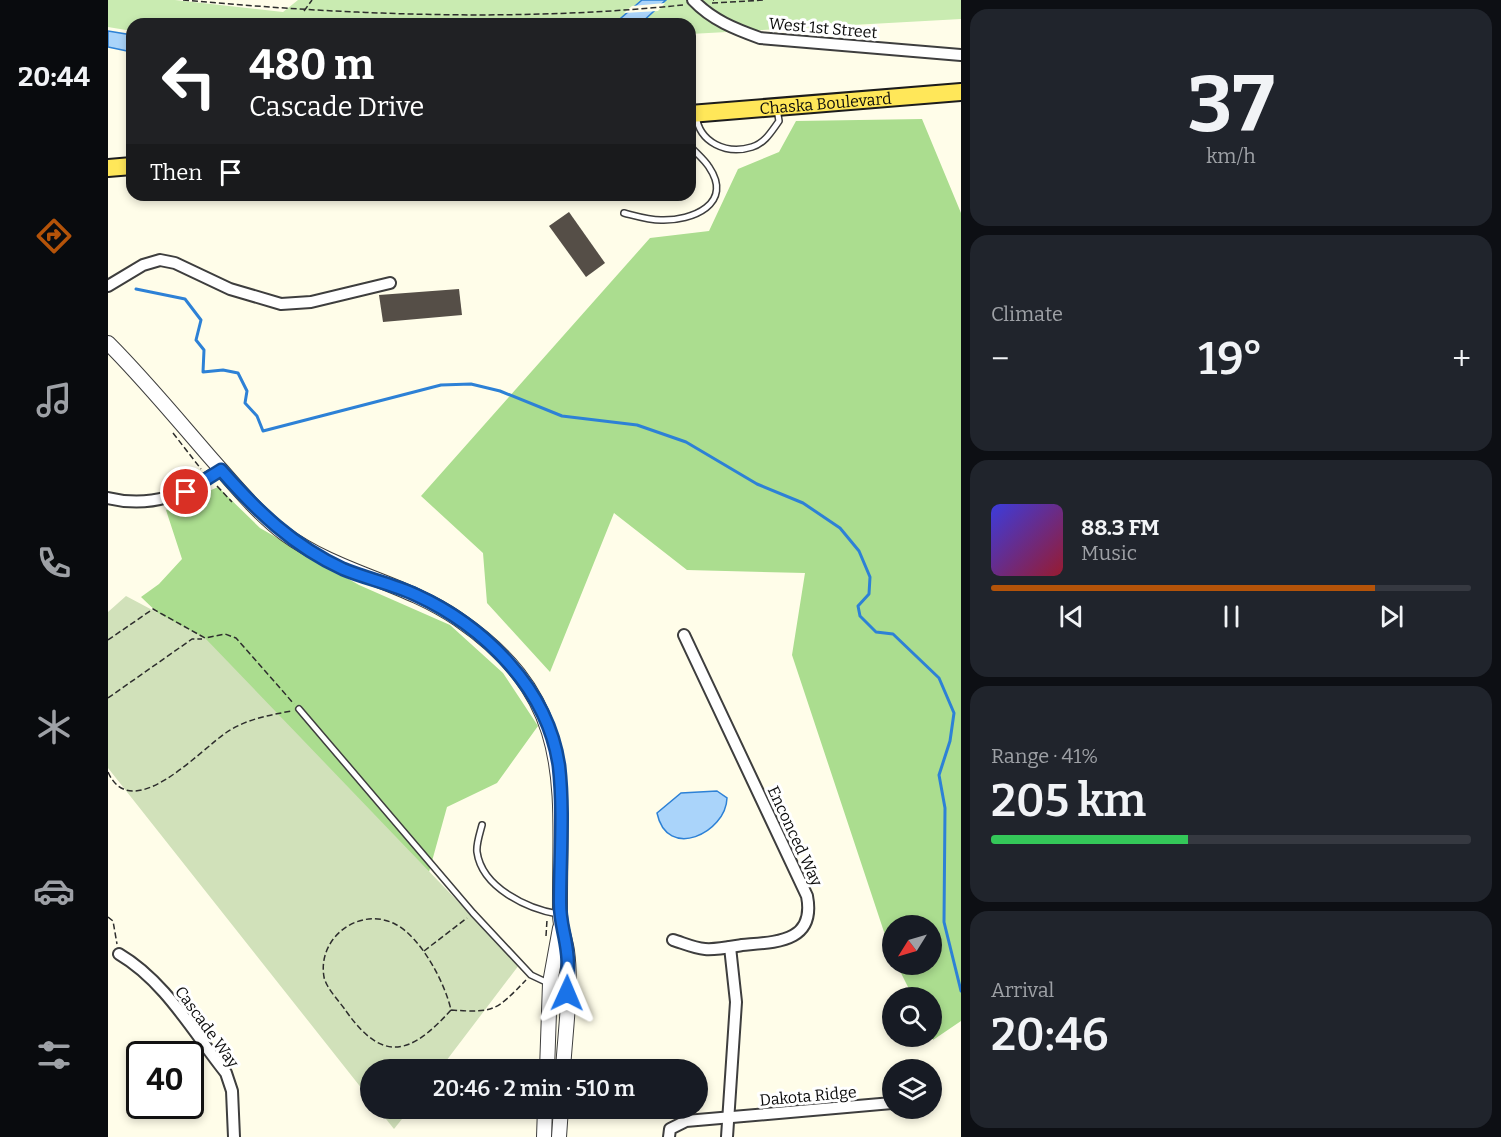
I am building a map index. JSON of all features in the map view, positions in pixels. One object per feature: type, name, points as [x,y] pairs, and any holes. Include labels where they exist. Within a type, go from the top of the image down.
[{"type":"main road","name":"Chaska Boulevard","points":[[696,114],[961,92]]},
{"type":"main road","points":[[108,168],[126,166]]},
{"type":"street","name":"West 1st Street","points":[[693,0],[703,11],[734,28],[760,38],[961,55]]},
{"type":"street","points":[[108,286],[144,265],[160,260],[175,263],[230,289],[281,304],[311,302],[390,283]]},
{"type":"street","points":[[108,343],[215,473],[263,516],[302,546],[344,569],[416,595],[441,608],[479,635],[521,678],[547,724],[559,767],[560,920],[549,983],[547,1059]]},
{"type":"street","points":[[108,498],[150,502],[167,499],[186,492],[215,473]]},
{"type":"street","name":"Enconced Way","points":[[673,940],[705,949],[789,939],[804,926],[810,908],[807,896],[684,635]]},
{"type":"street","points":[[560,920],[567,952],[563,1059]]},
{"type":"street","points":[[727,1137],[736,1002],[730,946]]},
{"type":"street","name":"Cascade Way","points":[[120,954],[140,966],[155,981],[226,1073],[232,1091],[234,1137]]},
{"type":"street","name":"Dakota Ridge","points":[[669,1137],[670,1129],[679,1123],[882,1104]]},
{"type":"street","points":[[543,1137],[544,1119]]},
{"type":"street","points":[[559,1137],[560,1119]]},
{"type":"lane","points":[[696,122],[709,141],[720,148],[736,150],[754,147],[768,137],[779,122],[776,107]]},
{"type":"lane","points":[[624,213],[659,220],[680,219],[694,215],[712,202],[716,193],[715,178],[709,166],[696,152]]},
{"type":"lane","points":[[299,710],[474,913],[531,975],[549,983]]},
{"type":"lane","points":[[482,825],[476,850],[484,870],[492,880],[528,906],[560,920]]},
{"type":"path","points":[[183,0],[304,11],[505,14],[667,7]]},
{"type":"path","points":[[304,11],[312,0]]},
{"type":"path","points":[[726,3],[765,0]]},
{"type":"path","points":[[172,432],[215,473],[233,502]]},
{"type":"path","points":[[108,640],[153,609],[205,638]]},
{"type":"path","points":[[108,698],[192,639],[225,634],[236,638],[299,710],[249,720],[227,732],[170,776],[145,791],[133,794],[123,791],[108,772]]},
{"type":"path","points":[[423,952],[474,913]]},
{"type":"path","points":[[108,917],[113,921],[120,954]]},
{"type":"path","points":[[378,918],[397,925],[423,952],[439,975],[451,1010],[428,1036],[408,1046],[392,1046],[373,1041],[355,1024],[324,978],[325,956],[335,935],[358,920],[378,918]]},
{"type":"path","points":[[451,1010],[488,1012],[505,1002],[531,975]]},
{"type":"green space","points":[[108,0],[175,0],[283,12],[298,0],[961,0],[961,19],[696,34],[696,18],[126,18],[126,30],[108,27]]},
{"type":"green space","points":[[922,119],[961,213],[961,1021],[942,1034],[942,987],[908,987],[902,975],[942,975],[942,915],[882,915],[882,926],[792,655],[805,573],[687,570],[614,513],[550,672],[487,603],[483,553],[421,496],[650,238],[709,231],[738,169],[779,152],[796,121]]},
{"type":"green space","points":[[218,487],[260,528],[359,585],[450,625],[503,673],[538,726],[497,783],[447,807],[429,872],[141,597],[159,584],[182,559],[166,510]]},
{"type":"green space","points":[[126,596],[205,638],[519,965],[448,1059],[360,1059],[360,1086],[108,768],[108,612]]},
{"type":"green space","points":[[386,1119],[402,1119],[394,1129]]},
{"type":"water","points":[[642,0],[666,0],[646,18],[621,18]]},
{"type":"water","points":[[108,31],[126,34],[126,51],[108,47]]},
{"type":"water","points":[[717,791],[727,798],[724,811],[707,831],[695,837],[683,839],[672,836],[663,828],[657,813],[681,793]]},
{"type":"pier","points":[[665,3],[658,11],[624,13],[632,6]]},
{"type":"building","points":[[569,212],[605,263],[586,277],[549,226]]},
{"type":"building","points":[[459,289],[462,315],[383,322],[379,295]]},
{"type":"waterway","points":[[136,289],[185,299],[201,320],[196,340],[204,350],[203,372],[223,370],[238,373],[247,391],[245,403],[257,416],[263,431],[441,385],[471,384],[500,391],[562,416],[637,425],[686,442],[757,484],[803,503],[840,528],[859,551],[870,577],[869,594],[858,606],[860,616],[876,632],[893,634],[939,678],[954,713],[950,741],[939,775],[945,808],[944,922],[961,991]]},
{"type":"route","points":[[186,492],[221,470],[263,516],[302,546],[344,569],[397,587],[441,608],[494,648],[521,678],[531,692],[547,724],[559,767],[560,926],[567,952],[567,993]]}]
